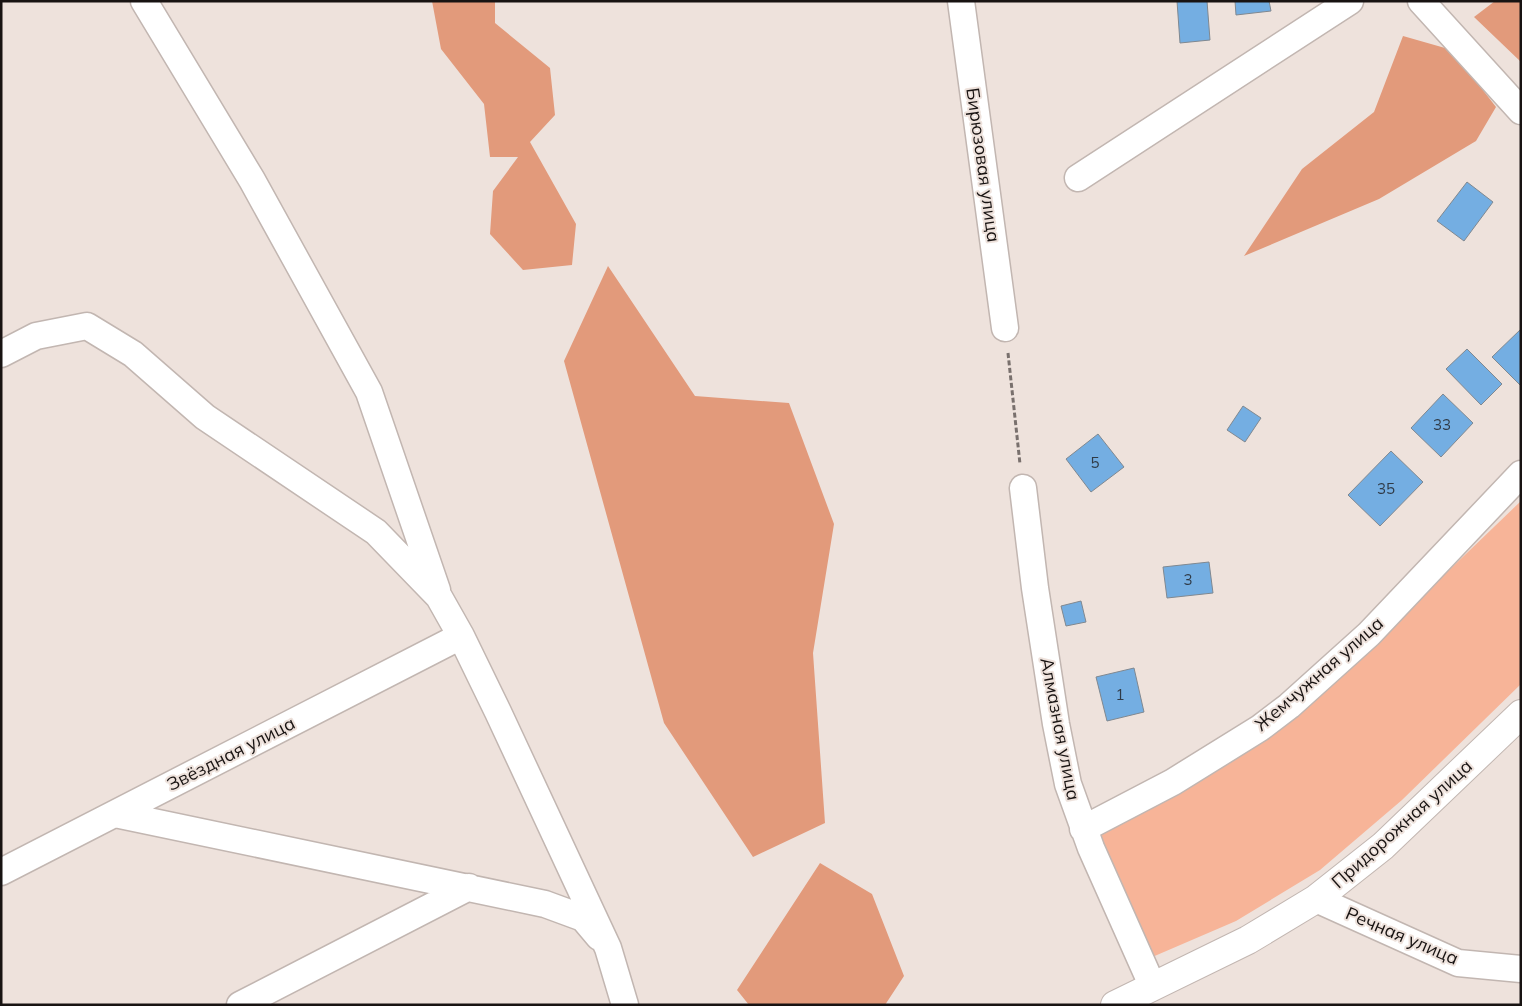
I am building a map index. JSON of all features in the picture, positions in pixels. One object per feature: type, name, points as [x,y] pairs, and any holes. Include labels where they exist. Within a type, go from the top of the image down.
[{"type":"street","points":[[144,1],[252,180],[369,392],[439,598],[461,636],[608,948],[624,1005]]},
{"type":"street","name":"Бирюзовая улица","points":[[961,1],[1005,328]]},
{"type":"street","points":[[1078,178],[1350,1]]},
{"type":"street","points":[[1421,1],[1521,111]]},
{"type":"street","points":[[1,354],[36,336],[87,326],[133,354],[205,417],[376,532],[439,598]]},
{"type":"street","name":"Жемчужная улица","points":[[1083,829],[1173,782],[1260,728],[1288,706],[1368,634],[1521,474]]},
{"type":"street","name":"Алмазная улица","points":[[1023,488],[1035,588],[1056,724],[1068,784],[1083,829],[1152,985]]},
{"type":"street","name":"Звёздная улица","points":[[1,872],[461,636]]},
{"type":"street","name":"Придорожная улица","points":[[1116,1005],[1152,985],[1248,940],[1316,899],[1383,846],[1521,714]]},
{"type":"street","points":[[115,814],[545,904],[583,918],[608,948]]},
{"type":"street","points":[[240,1005],[469,887]]},
{"type":"street","name":"Речная улица","points":[[1316,899],[1458,963],[1521,969]]},
{"type":"path","points":[[1005,328],[1023,488]]},
{"type":"shaded area","points":[[432,1],[495,1],[495,23],[550,68],[555,115],[530,142],[576,224],[572,265],[523,270],[490,234],[493,191],[518,157],[490,157],[484,104],[441,49]]},
{"type":"shaded area","points":[[1495,1],[1521,1],[1521,62],[1474,17]]},
{"type":"shaded area","points":[[1403,36],[1452,50],[1496,107],[1476,141],[1379,199],[1244,256],[1302,169],[1374,112]]},
{"type":"shaded area","points":[[608,266],[695,396],[789,403],[834,524],[813,653],[825,823],[753,857],[664,723],[564,361]]},
{"type":"shaded area","points":[[1521,501],[1521,684],[1402,800],[1320,870],[1236,921],[1150,958],[1100,837],[1110,822],[1392,625]]},
{"type":"shaded area","points":[[820,863],[872,894],[904,976],[885,1005],[749,1005],[737,990]]},
{"type":"building","points":[[1177,1],[1207,1],[1210,40],[1180,43]]},
{"type":"building","points":[[1235,1],[1269,1],[1271,11],[1236,15]]},
{"type":"building","points":[[1467,182],[1493,202],[1464,241],[1437,221]]},
{"type":"building","points":[[1521,329],[1521,386],[1492,357]]},
{"type":"building","points":[[1467,349],[1502,384],[1481,405],[1446,369]]},
{"type":"building","points":[[1443,394],[1473,423],[1441,457],[1411,428]]},
{"type":"building","points":[[1243,406],[1261,418],[1245,442],[1227,430]]},
{"type":"building","points":[[1098,434],[1124,467],[1091,492],[1066,459]]},
{"type":"building","points":[[1391,451],[1423,482],[1380,526],[1348,495]]},
{"type":"building","points":[[1209,562],[1213,593],[1167,598],[1163,567]]},
{"type":"building","points":[[1081,601],[1086,622],[1066,626],[1061,606]]},
{"type":"building","points":[[1134,668],[1144,712],[1107,721],[1096,677]]}]
